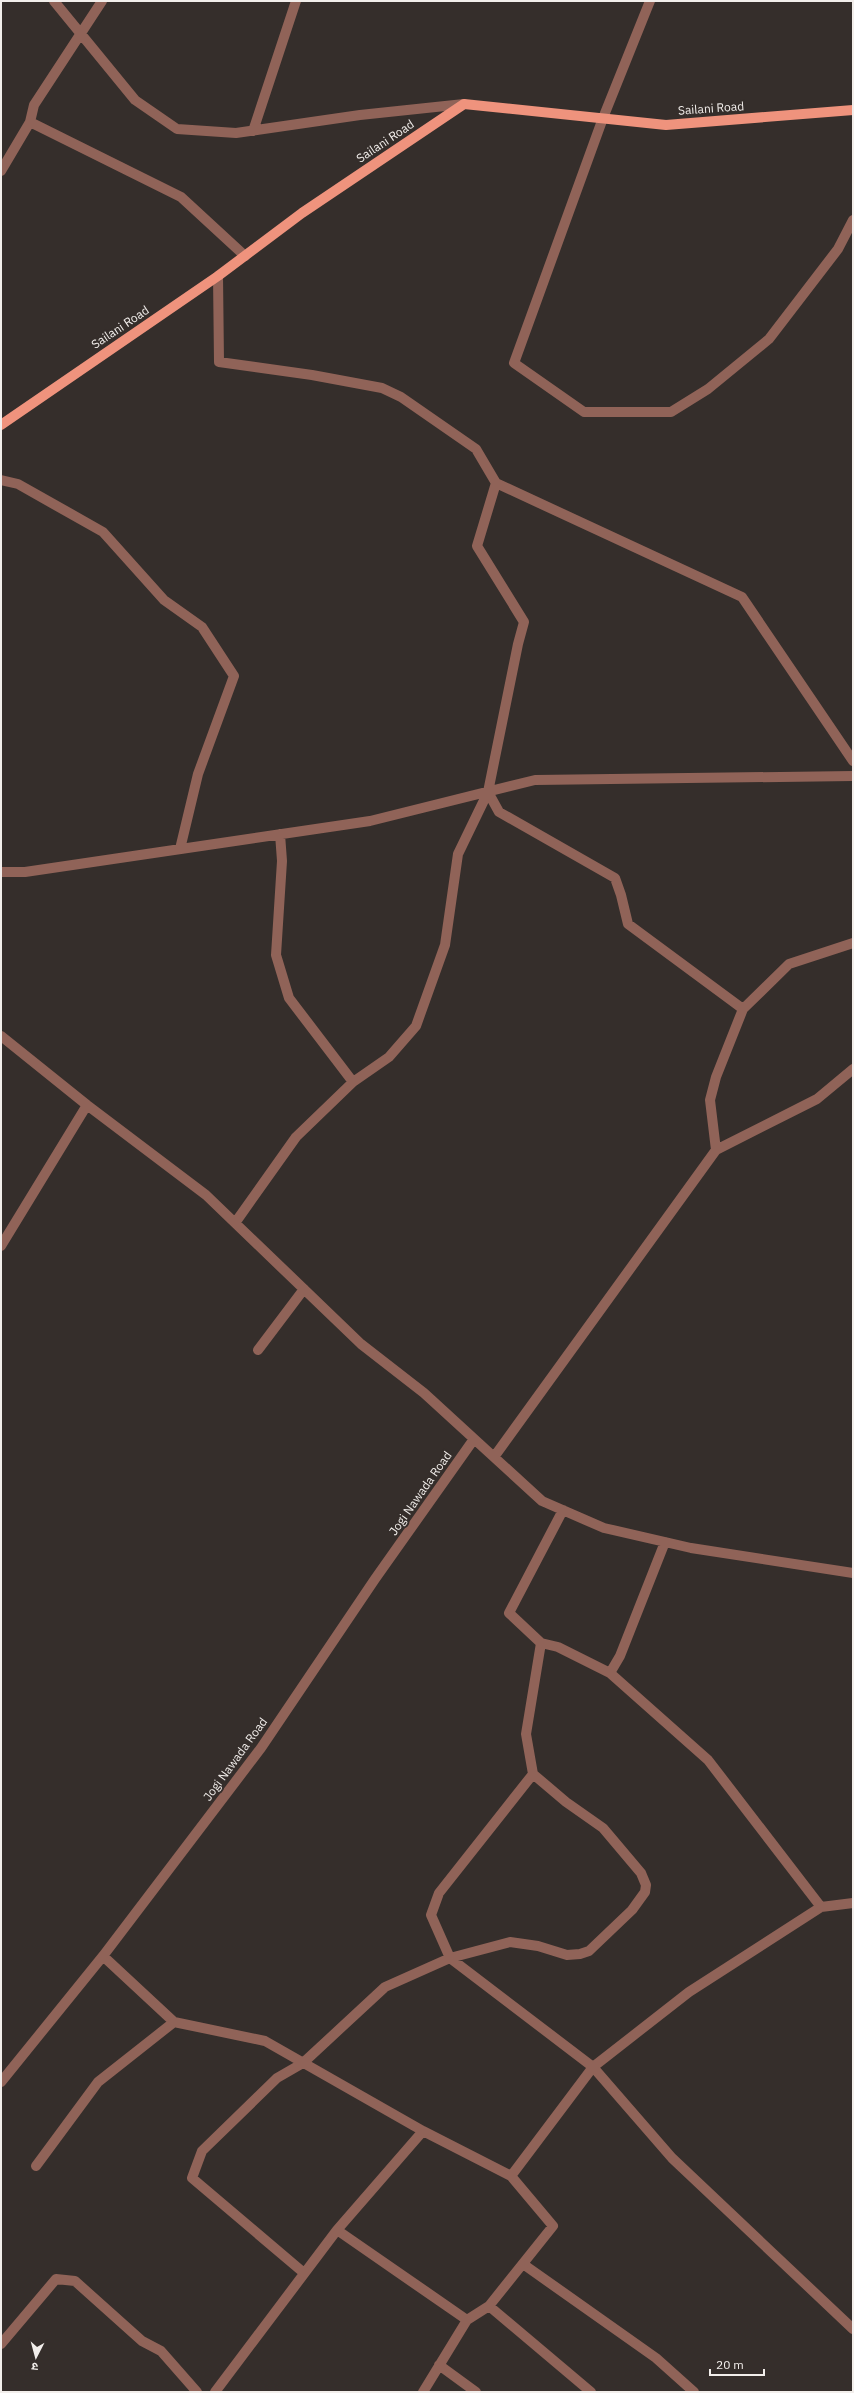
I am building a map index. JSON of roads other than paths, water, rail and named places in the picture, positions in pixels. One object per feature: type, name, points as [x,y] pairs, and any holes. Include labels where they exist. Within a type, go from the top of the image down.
[{"type":"main road","name":"Sailani Road","points":[[1,425],[218,276],[302,213],[464,104],[666,125],[853,110]]},
{"type":"street","points":[[54,1],[135,100],[178,129],[236,133],[360,115],[464,104]]},
{"type":"street","points":[[1,171],[30,122],[34,105],[80,32],[102,1]]},
{"type":"street","points":[[253,130],[296,1]]},
{"type":"street","points":[[650,1],[603,118],[514,363],[584,412],[671,412],[708,389],[769,339],[838,249],[853,220]]},
{"type":"street","points":[[30,122],[182,197],[246,256]]},
{"type":"street","points":[[218,276],[219,362],[312,375],[382,388],[401,397],[476,449],[496,483],[742,597],[853,760]]},
{"type":"street","points":[[1,480],[18,484],[103,532],[164,600],[202,627],[234,676],[198,774],[180,849]]},
{"type":"street","points":[[235,1224],[296,1137],[353,1082],[388,1057],[416,1026],[444,945],[458,854],[488,792],[518,644],[524,622],[477,546],[496,483]]},
{"type":"street","points":[[1,872],[25,872],[370,821],[535,780],[853,776]]},
{"type":"street","points":[[488,792],[499,812],[615,878],[628,924],[744,1009]]},
{"type":"street","points":[[280,834],[282,861],[276,955],[289,998],[353,1082]]},
{"type":"street","points":[[716,1150],[710,1100],[716,1077],[744,1009],[790,964],[853,943]]},
{"type":"street","points":[[1,1036],[87,1105],[206,1195],[361,1344],[424,1393],[542,1501],[604,1528],[691,1548],[853,1573]]},
{"type":"street","points":[[494,1457],[716,1150],[817,1099],[853,1069]]},
{"type":"street","points":[[1,1246],[87,1105]]},
{"type":"street","points":[[258,1350],[304,1289]]},
{"type":"street","name":"Jogi Nawada Road","points":[[1,2082],[103,1956],[261,1748],[474,1439]]},
{"type":"street","points":[[563,1510],[509,1613],[541,1643],[558,1647],[610,1674],[708,1760],[821,1907]]},
{"type":"street","points":[[610,1674],[620,1656],[665,1542]]},
{"type":"street","points":[[304,2272],[192,2178],[202,2151],[277,2078],[303,2063],[385,1987],[450,1958],[510,1942],[538,1946],[567,1955],[580,1954],[589,1951],[632,1910],[645,1892],[646,1885],[642,1873],[603,1828],[566,1802],[533,1774],[526,1734],[541,1643]]},
{"type":"street","points":[[533,1774],[439,1893],[431,1915],[450,1958],[593,2067],[672,2158],[853,2329]]},
{"type":"street","points":[[511,2176],[593,2067],[689,1992],[821,1907],[853,1903]]},
{"type":"street","points":[[103,1956],[174,2022],[265,2041],[423,2130],[511,2176],[553,2226],[489,2306],[467,2320],[423,2392]]},
{"type":"street","points":[[36,2166],[98,2082],[174,2022]]},
{"type":"street","points":[[215,2392],[337,2230],[423,2130]]},
{"type":"street","points":[[337,2230],[467,2320]]},
{"type":"street","points":[[523,2264],[656,2358],[694,2392]]},
{"type":"street","points":[[1,2344],[56,2279],[76,2281],[142,2341],[161,2351],[197,2392]]},
{"type":"street","points":[[489,2306],[591,2392]]},
{"type":"street","points":[[440,2365],[476,2392]]}]
